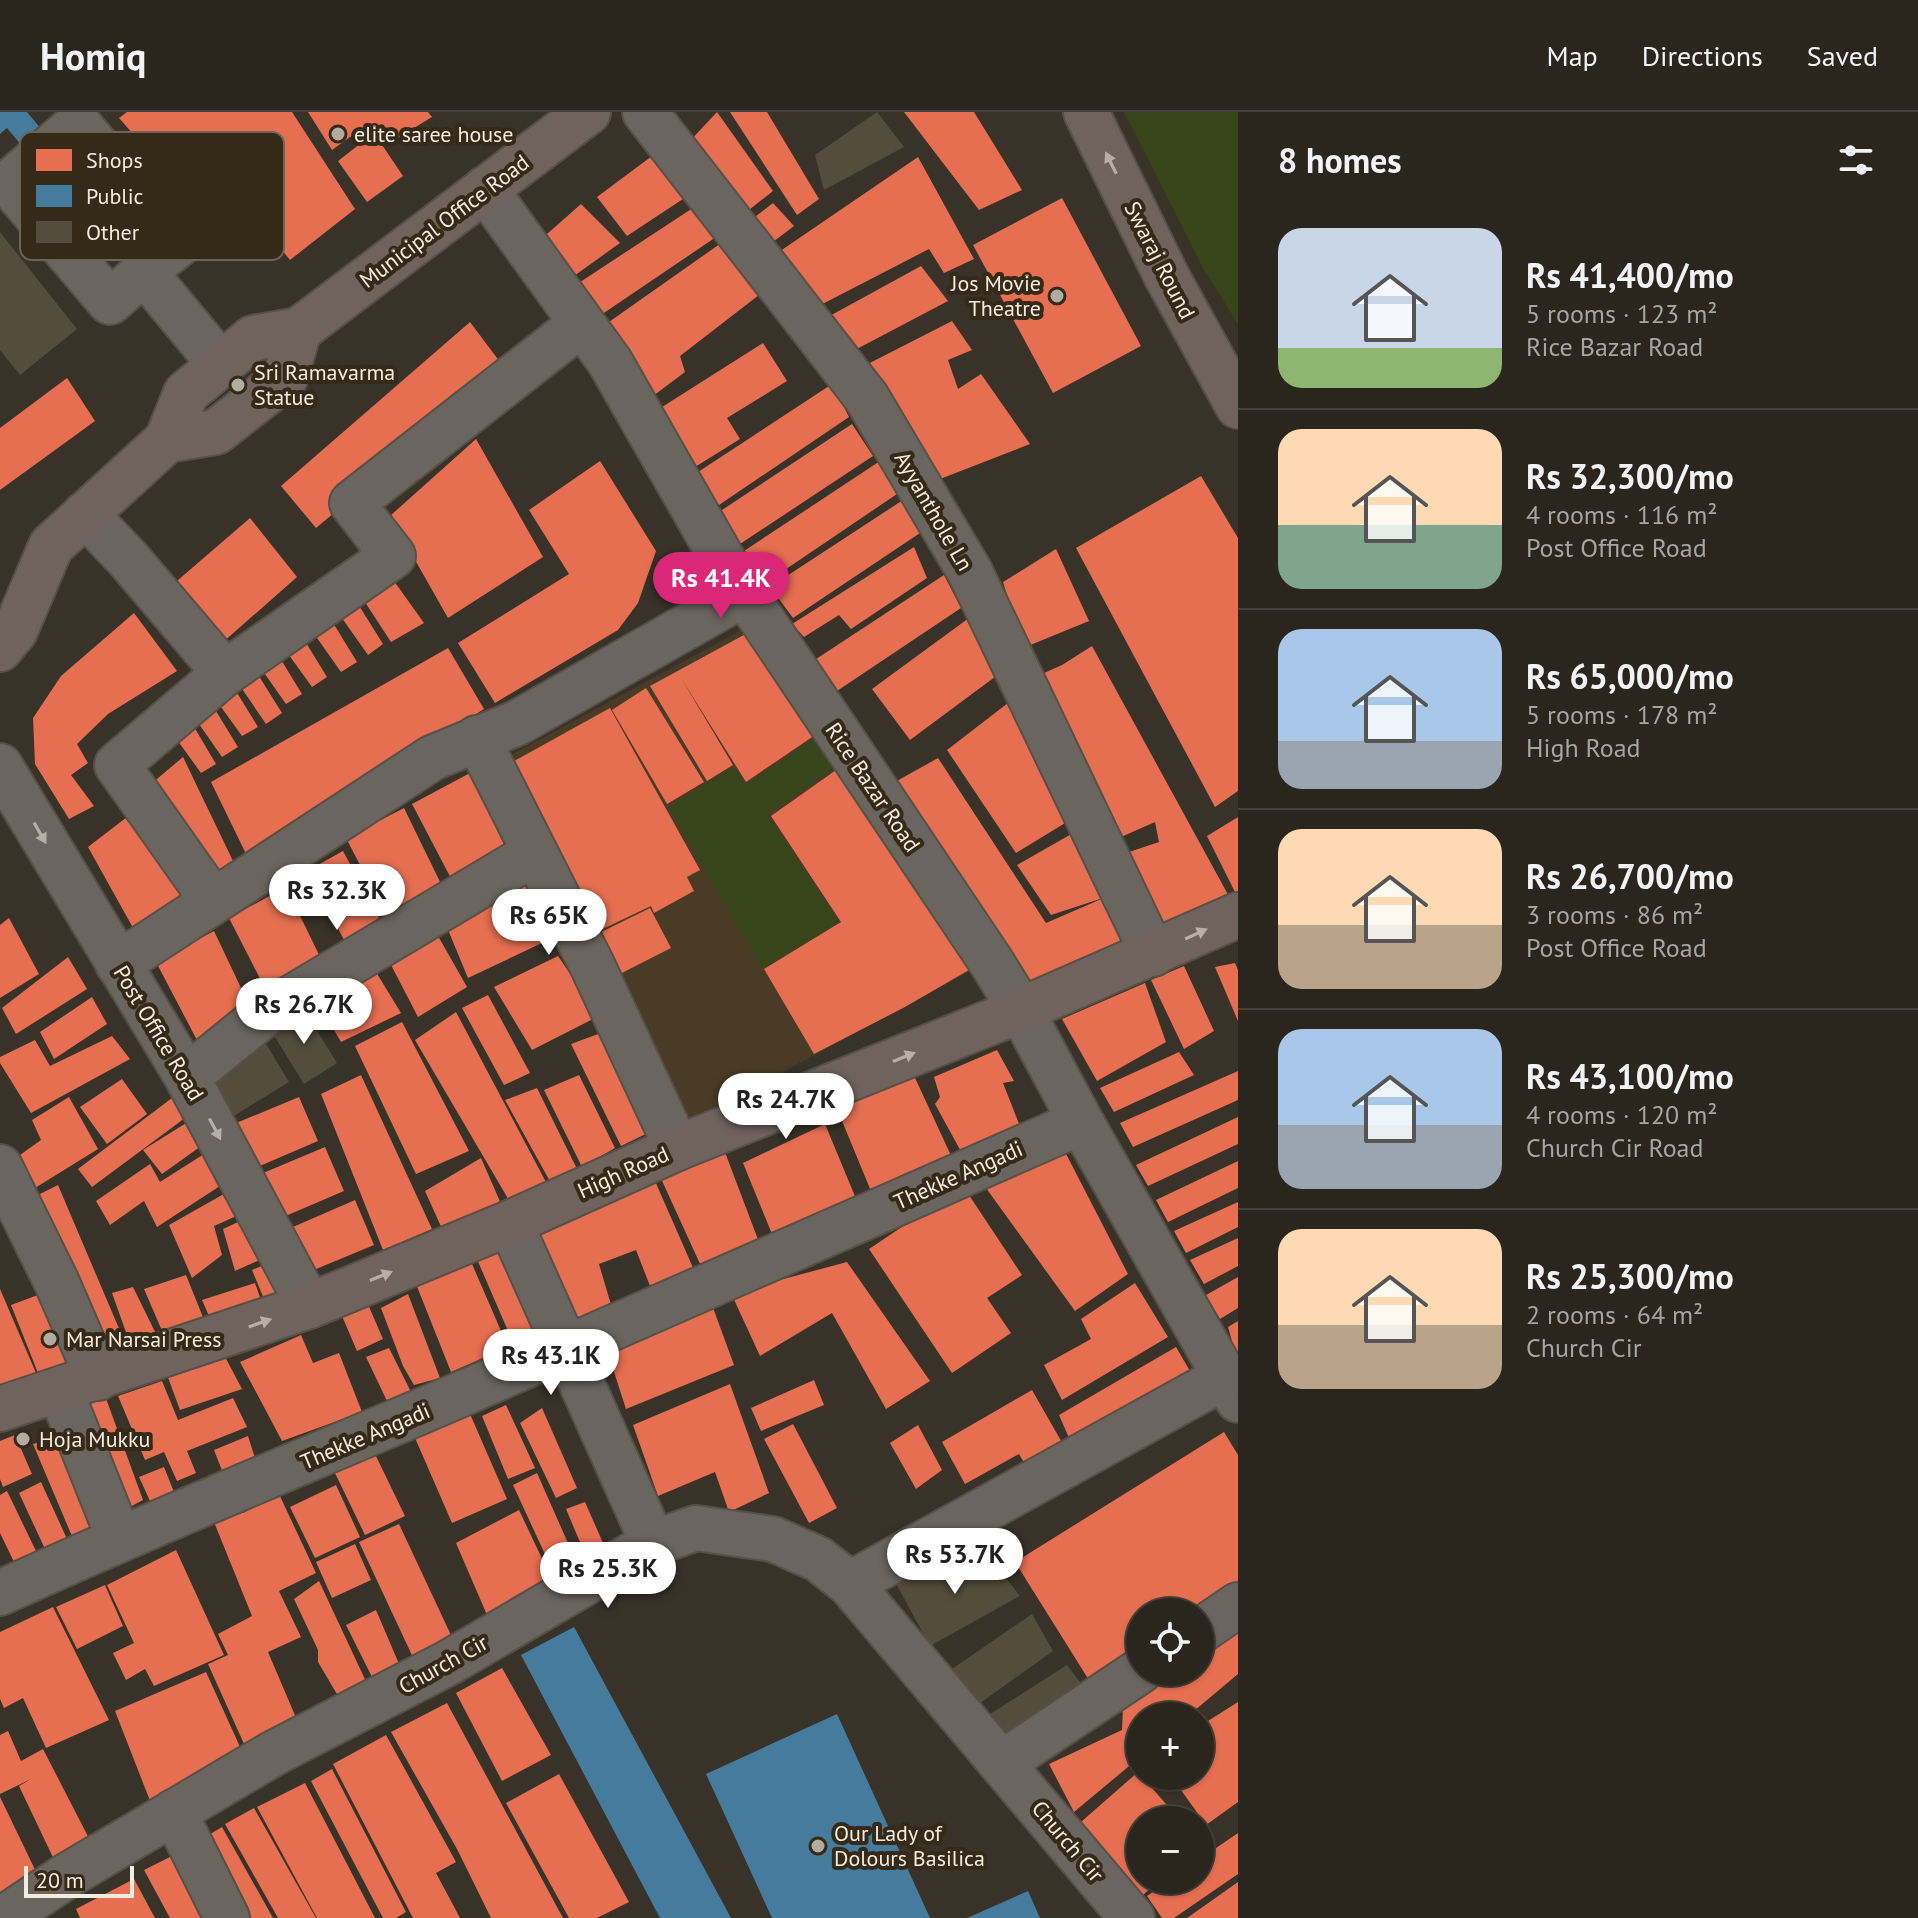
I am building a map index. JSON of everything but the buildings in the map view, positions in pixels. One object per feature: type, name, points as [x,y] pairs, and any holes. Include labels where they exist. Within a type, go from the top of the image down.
[{"type":"main road","name":"Municipal Office Road","points":[[0,579],[51,546],[167,440],[186,393],[253,338],[299,330],[588,112]]},
{"type":"main road","name":"Swaraj Round","points":[[1086,112],[1167,277],[1238,406]]},
{"type":"main road","points":[[167,440],[216,432],[285,378],[299,330]]},
{"type":"main road","name":"Municipal Office Road","points":[[0,649],[15,631],[51,546]]},
{"type":"main road","name":"High Road","points":[[0,1409],[309,1306],[510,1223],[677,1148],[1021,1010],[1238,915]]},
{"type":"street","name":"Ayyanthole Ln","points":[[645,112],[867,398],[970,572],[1153,954]]},
{"type":"street","name":"Rice Bazar Road","points":[[485,189],[610,362],[744,594],[1021,1010],[1231,1389]]},
{"type":"street","points":[[144,272],[221,365]]},
{"type":"street","points":[[213,901],[117,765],[225,673],[393,556],[352,503],[581,324]]},
{"type":"street","points":[[85,514],[129,560],[225,673]]},
{"type":"street","points":[[118,964],[432,758],[517,723],[744,594]]},
{"type":"street","points":[[477,738],[533,854],[593,967],[677,1148]]},
{"type":"street","name":"Post Office Road","points":[[0,766],[187,1077],[309,1306]]},
{"type":"street","points":[[187,1077],[266,1013],[533,854]]},
{"type":"street","name":"Thekke Angadi","points":[[0,1593],[119,1538],[234,1492],[566,1349],[1081,1122]]},
{"type":"street","points":[[0,1167],[57,1283],[79,1384],[119,1538]]},
{"type":"street","points":[[510,1223],[653,1543]]},
{"type":"street","points":[[850,1584],[1231,1389]]},
{"type":"street","name":"Church Cir","points":[[4,1918],[65,1877],[274,1753],[448,1663],[653,1543],[696,1528],[773,1539],[818,1559],[850,1584],[1132,1918]]},
{"type":"street","points":[[1214,1621],[1238,1605]]},
{"type":"street","points":[[1002,1763],[1126,1680]]},
{"type":"street","points":[[174,1812],[227,1918]]},
{"type":"shaded area","points":[[751,625],[981,965],[683,1126],[507,757]]},
{"type":"green space","points":[[1124,112],[1238,112],[1238,324],[1203,268]]},
{"type":"green space","points":[[823,733],[843,762],[767,814],[838,922],[761,968],[669,807],[734,767],[746,785]]},
{"type":"place","name":"elite saree house","points":[[338,134]]},
{"type":"place","name":"Jos Movie Theatre","points":[[1057,296]]},
{"type":"place","name":"Sri Ramavarma Statue","points":[[238,385]]},
{"type":"place","name":"Mar Narsai Press","points":[[50,1339]]},
{"type":"place","name":"Hoja Mukku","points":[[23,1439]]},
{"type":"place","name":"Our Lady of Dolours Basilica","points":[[818,1846]]}]
